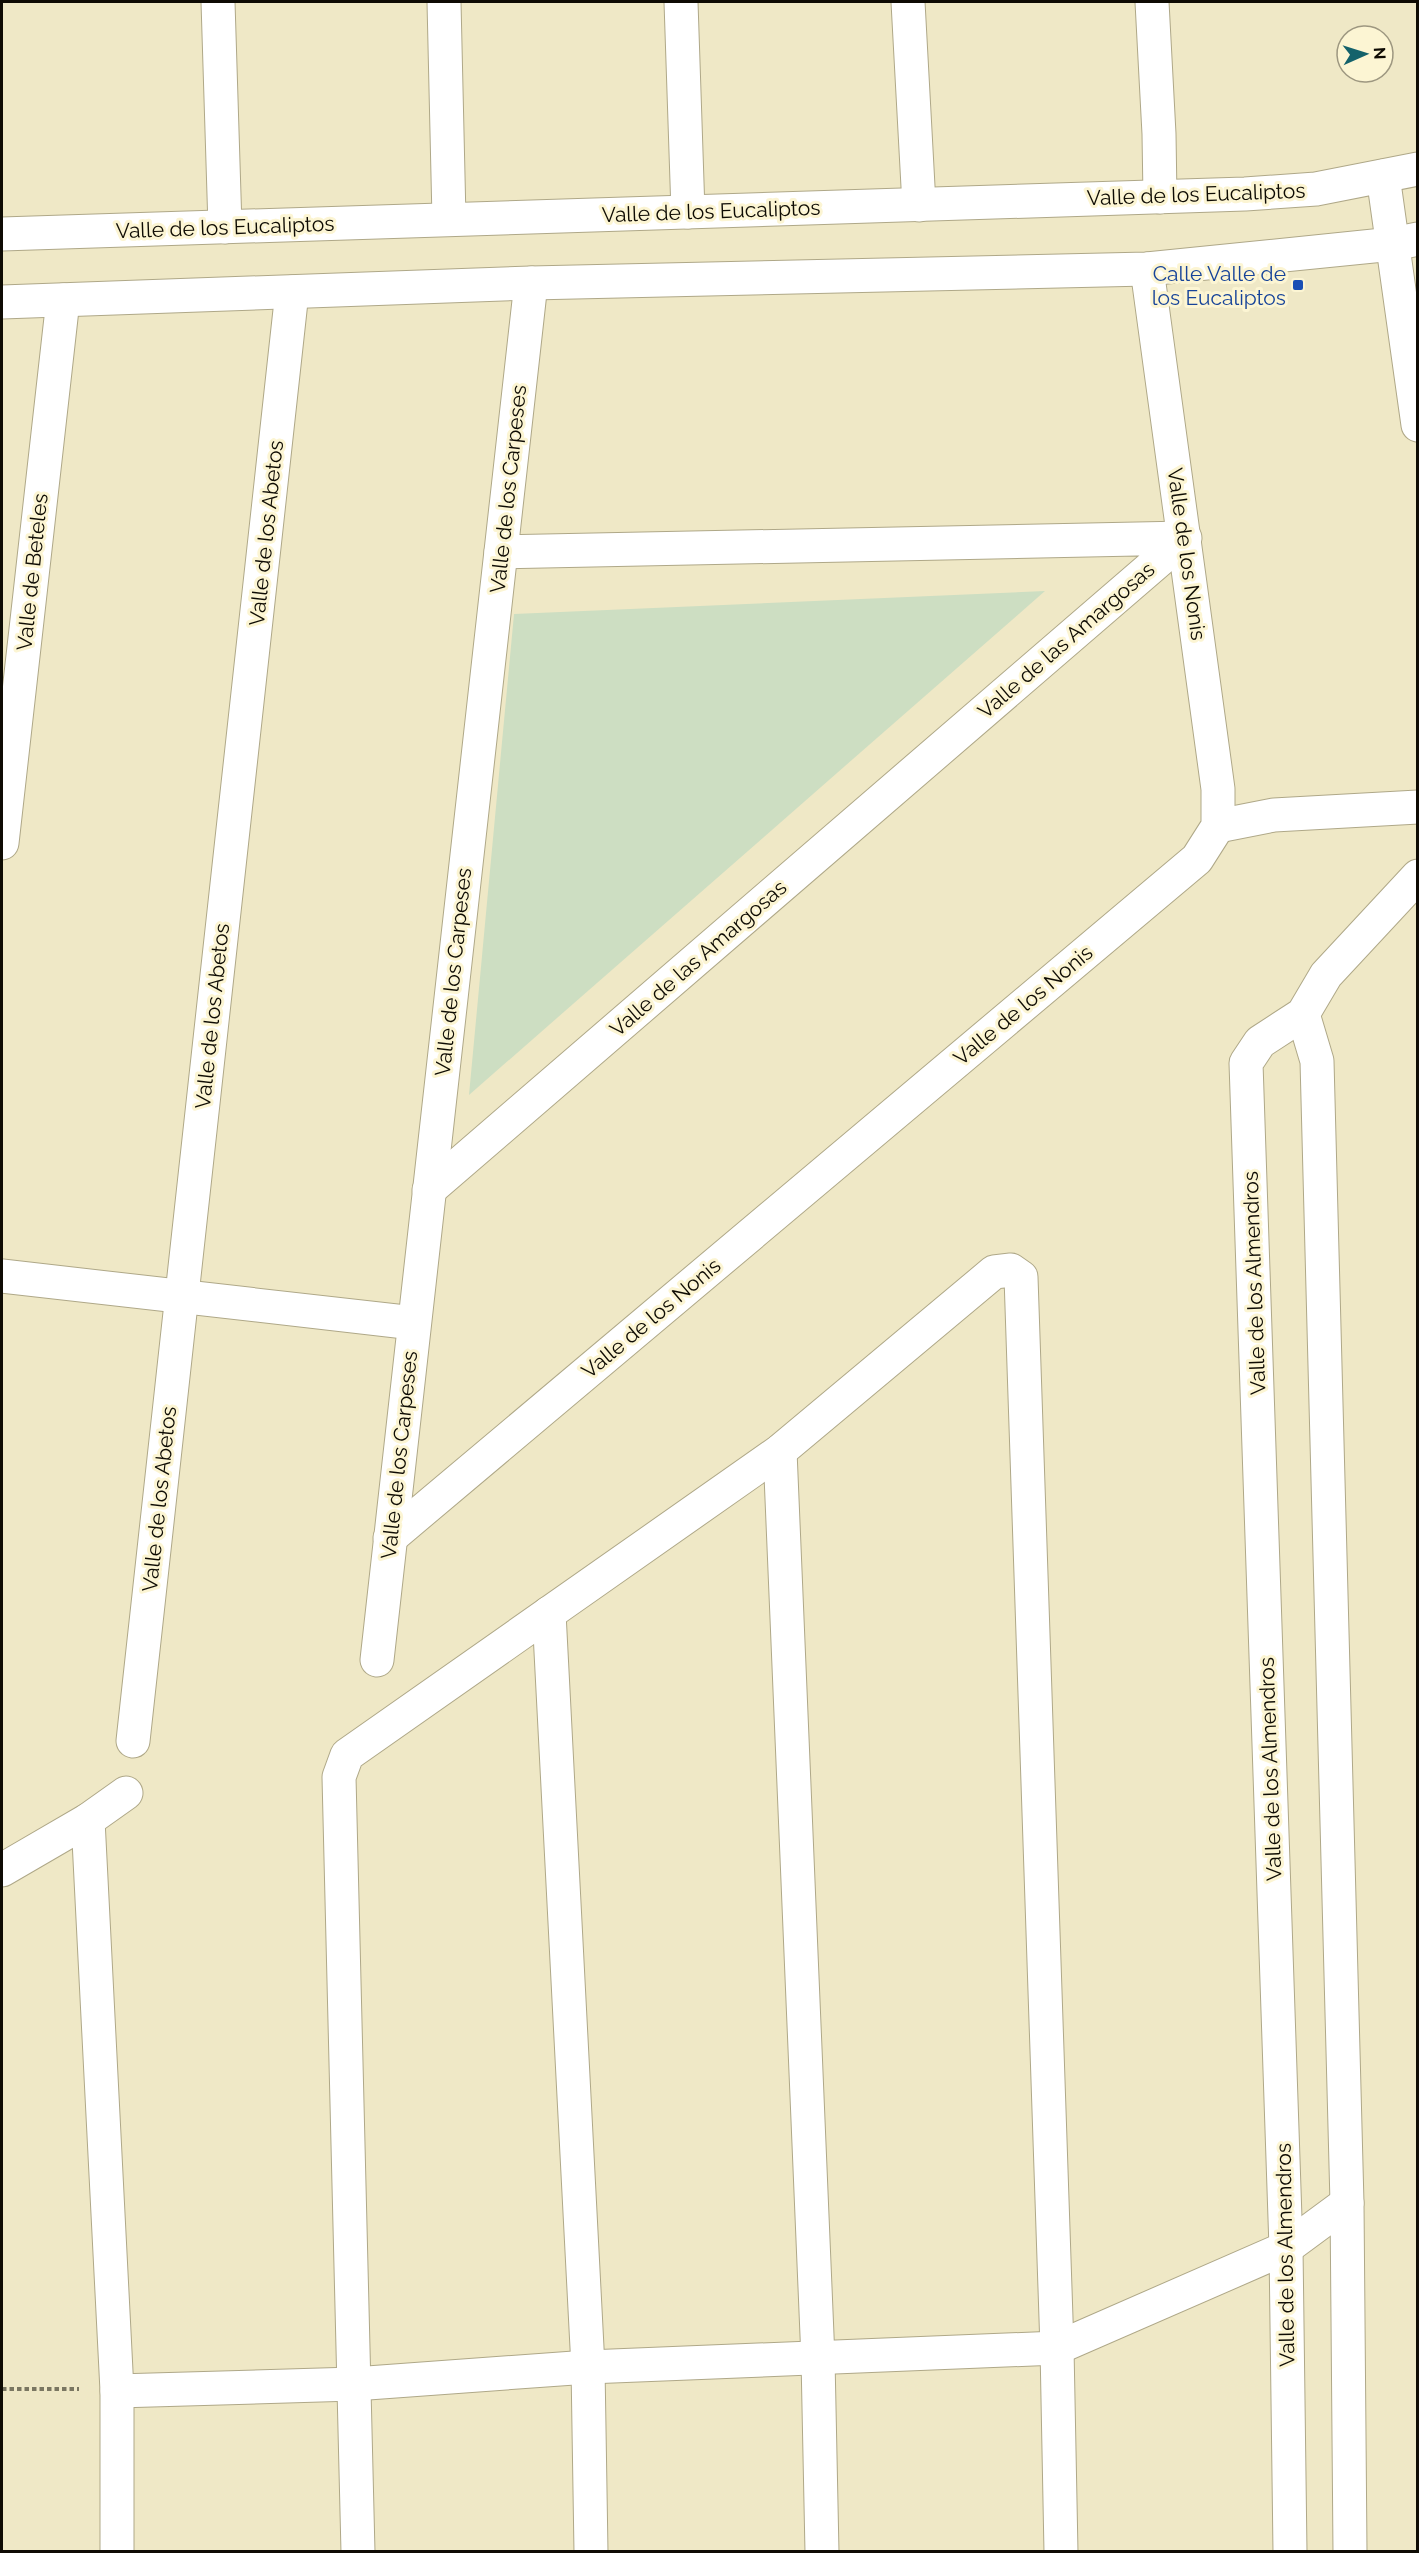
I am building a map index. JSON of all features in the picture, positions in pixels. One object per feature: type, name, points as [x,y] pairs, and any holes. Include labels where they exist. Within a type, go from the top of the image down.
[{"type":"street","points":[[218,2],[225,227]]},
{"type":"street","points":[[444,2],[449,219]]},
{"type":"street","points":[[681,2],[688,212]]},
{"type":"street","points":[[908,2],[919,205]]},
{"type":"street","points":[[1152,2],[1160,197]]},
{"type":"street","name":"Valle de los Eucaliptos","points":[[2,234],[1160,197],[1316,189],[1418,169]]},
{"type":"street","points":[[1383,176],[1405,242],[1418,425]]},
{"type":"street","points":[[2,302],[531,283],[1147,269],[1405,242]]},
{"type":"street","name":"Valle de los Nonis","points":[[390,1538],[1197,859],[1218,826],[1218,789],[1147,269]]},
{"type":"street","name":"Valle de los Carpeses","points":[[377,1660],[531,283]]},
{"type":"street","name":"Valle de los Abetos","points":[[133,1741],[292,292]]},
{"type":"street","name":"Valle de Beteles","points":[[2,843],[63,300]]},
{"type":"street","name":"Valle de las Amargosas","points":[[501,552],[1185,538]]},
{"type":"street","name":"Valle de las Amargosas","points":[[429,1190],[1185,538]]},
{"type":"street","points":[[1218,826],[1274,815],[1418,807]]},
{"type":"street","name":"Valle de los Almendros","points":[[1290,2552],[1286,2248],[1246,1063],[1260,1042],[1303,1014],[1326,975],[1418,876]]},
{"type":"street","points":[[1303,1014],[1317,1061],[1347,2203],[1350,2552]]},
{"type":"street","points":[[358,2552],[339,1777],[347,1755],[780,1451],[994,1272],[1011,1270],[1021,1277],[1057,2348],[1061,2552]]},
{"type":"street","points":[[2,1276],[414,1323]]},
{"type":"street","points":[[780,1451],[818,2359],[822,2552]]},
{"type":"street","points":[[549,1613],[588,2367],[591,2552]]},
{"type":"street","points":[[2,1870],[88,1820],[126,1792]]},
{"type":"street","points":[[88,1820],[117,2391],[117,2552]]},
{"type":"street","points":[[117,2391],[354,2384],[588,2367],[1057,2348],[1286,2248],[1347,2203]]},
{"type":"path","points":[[2,2389],[117,2391]]},
{"type":"green space","points":[[1045,591],[469,1095],[514,614]]},
{"type":"place","name":"Calle Valle de los Eucaliptos","points":[[1298,285]]}]
